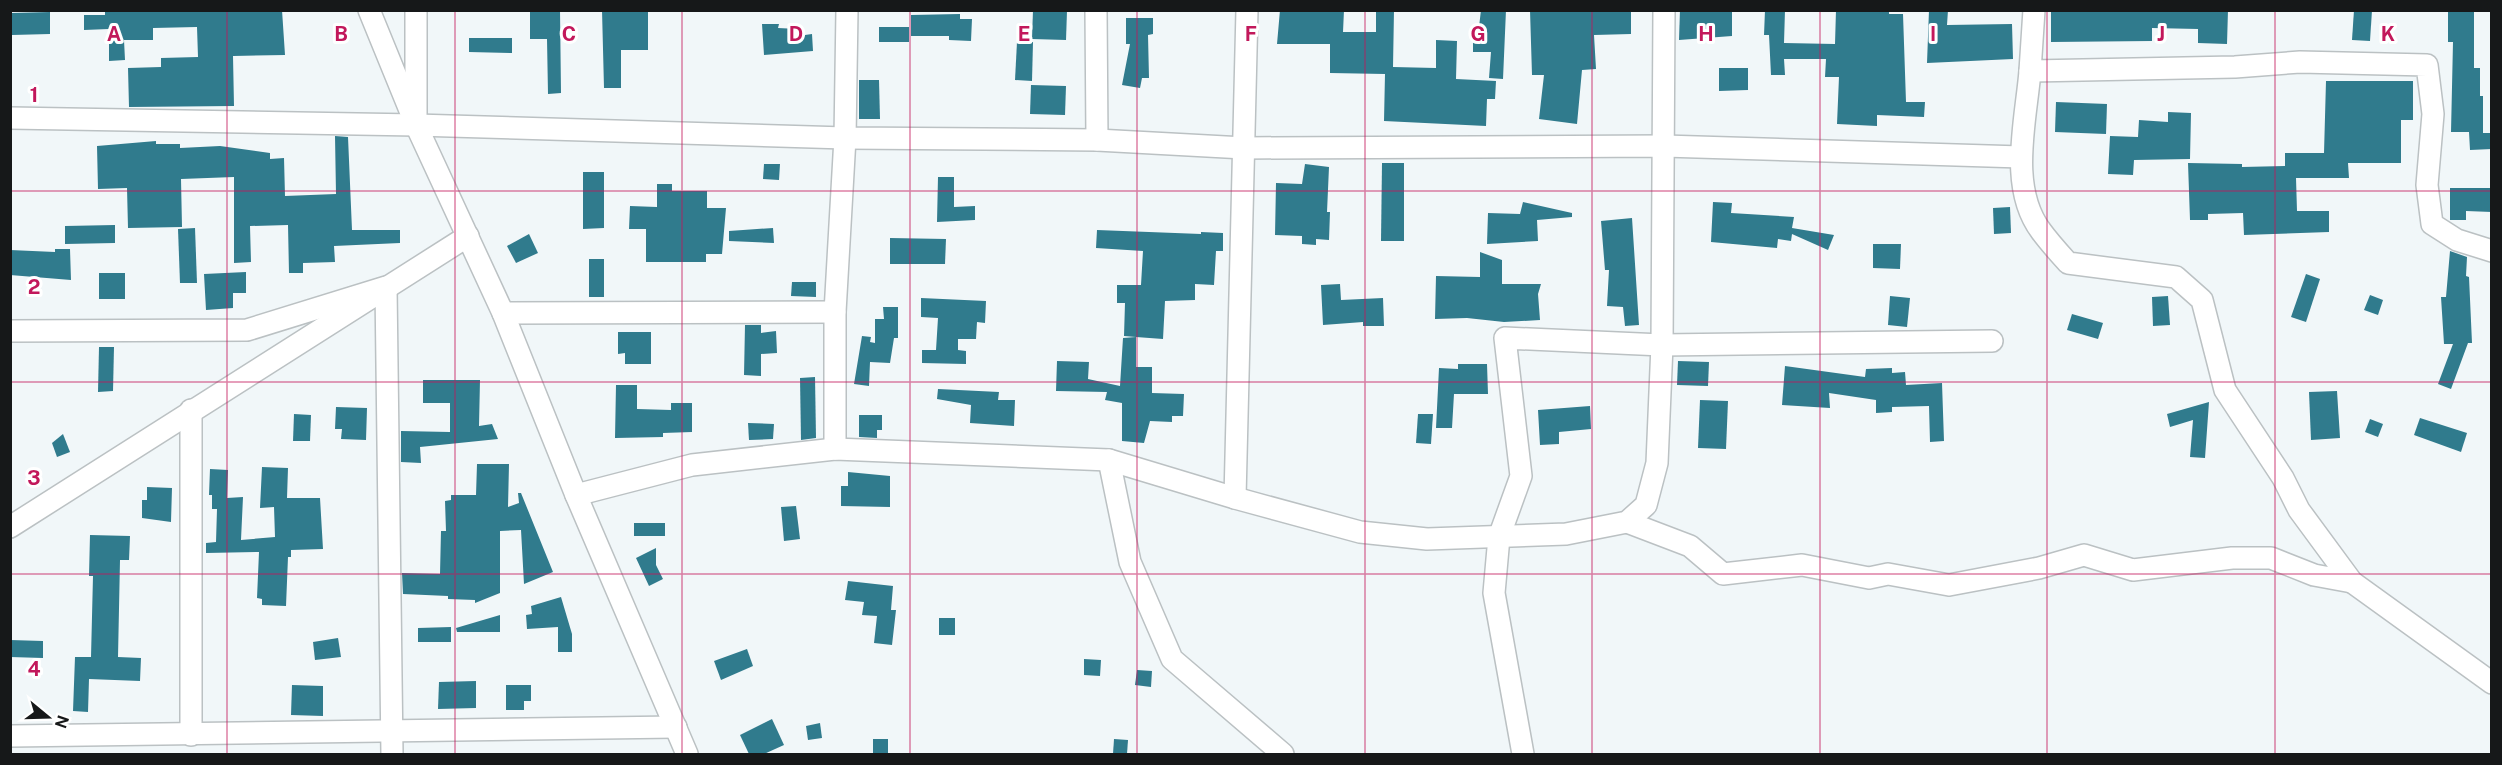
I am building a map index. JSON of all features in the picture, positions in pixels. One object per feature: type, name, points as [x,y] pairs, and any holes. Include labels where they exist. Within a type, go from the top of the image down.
[{"type":"street","points":[[369,10],[416,125],[503,313],[576,495],[687,754]]},
{"type":"street","points":[[416,10],[416,125]]},
{"type":"street","points":[[835,449],[835,312],[845,138],[847,10]]},
{"type":"street","points":[[1096,10],[1097,140]]},
{"type":"street","points":[[1235,498],[1247,10]]},
{"type":"street","points":[[576,495],[692,465],[835,449],[1109,460],[1360,532],[1427,539],[1566,534],[1627,522],[1646,506],[1655,477],[1662,345],[1664,10]]},
{"type":"street","points":[[2034,10],[2021,157],[2027,201],[2039,230],[2068,263],[2176,278],[2202,300],[2224,390],[2283,478],[2299,510],[2352,582],[2492,683]]},
{"type":"street","points":[[2030,71],[2235,67],[2300,62],[2427,65],[2433,114],[2427,185],[2432,224],[2457,240],[2492,251]]},
{"type":"street","points":[[10,118],[416,125],[845,138],[1097,140],[1244,148],[1664,146],[2021,157]]},
{"type":"street","points":[[10,527],[468,236]]},
{"type":"street","points":[[10,332],[247,330],[386,287]]},
{"type":"street","points":[[386,287],[392,754]]},
{"type":"street","points":[[503,313],[835,312]]},
{"type":"street","points":[[1523,754],[1494,593],[1499,537],[1521,476],[1504,338],[1662,345],[1992,341]]},
{"type":"street","points":[[191,410],[191,735]]},
{"type":"street","points":[[1109,460],[1130,562],[1172,659],[1283,754]]},
{"type":"street","points":[[1627,522],[1690,546],[1723,574],[1803,565],[1869,578],[1888,574],[1949,585],[2039,568],[2084,555],[2133,570],[2209,560],[2271,558],[2314,575],[2352,582]]},
{"type":"street","points":[[10,736],[676,727]]},
{"type":"building","points":[[105,10],[282,10],[285,55],[233,56],[234,106],[129,107],[128,68],[161,67],[161,58],[198,57],[197,27],[153,28],[153,40],[124,40],[125,60],[109,61],[109,29],[84,30],[84,15],[105,15]]},
{"type":"building","points":[[530,10],[560,10],[561,93],[548,94],[547,39],[530,39]]},
{"type":"building","points":[[602,10],[648,10],[648,50],[621,50],[621,88],[604,88]]},
{"type":"building","points":[[1033,10],[1067,11],[1066,40],[1032,39]]},
{"type":"building","points":[[1280,10],[1344,10],[1343,32],[1376,32],[1376,10],[1394,10],[1393,67],[1436,68],[1436,40],[1457,41],[1456,79],[1496,81],[1495,99],[1487,99],[1486,126],[1384,121],[1385,74],[1330,73],[1330,44],[1277,44]]},
{"type":"building","points":[[1481,10],[1506,10],[1503,79],[1489,78],[1491,52],[1473,52],[1473,27],[1479,27]]},
{"type":"building","points":[[1530,10],[1631,11],[1631,34],[1594,35],[1596,69],[1582,70],[1577,124],[1539,119],[1544,75],[1532,75]]},
{"type":"building","points":[[1680,10],[1732,10],[1732,36],[1679,40]]},
{"type":"building","points":[[1765,10],[1785,10],[1784,43],[1835,44],[1836,10],[1889,10],[1889,14],[1903,14],[1906,102],[1925,102],[1924,117],[1877,115],[1877,126],[1837,124],[1839,77],[1825,77],[1826,59],[1784,59],[1785,75],[1771,75],[1769,35],[1764,35]]},
{"type":"building","points":[[1929,10],[1948,10],[1947,25],[2012,24],[2013,59],[1927,63]]},
{"type":"building","points":[[2051,10],[2228,10],[2227,44],[2198,43],[2198,29],[2152,28],[2152,41],[2051,42]]},
{"type":"building","points":[[2354,10],[2372,10],[2370,41],[2352,40]]},
{"type":"building","points":[[2448,10],[2474,10],[2474,68],[2480,68],[2483,133],[2492,133],[2492,149],[2470,150],[2469,132],[2451,132],[2453,42],[2448,42]]},
{"type":"building","points":[[50,12],[50,34],[12,35],[11,13]]},
{"type":"building","points":[[960,14],[960,19],[972,19],[971,41],[949,40],[949,36],[911,36],[911,15]]},
{"type":"building","points":[[1126,18],[1153,18],[1153,34],[1148,35],[1149,78],[1142,78],[1140,88],[1122,85],[1130,44],[1126,44]]},
{"type":"building","points":[[762,24],[779,24],[778,28],[798,29],[798,36],[812,34],[813,51],[764,55]]},
{"type":"building","points":[[879,27],[909,27],[909,42],[879,42]]},
{"type":"building","points":[[469,38],[512,38],[512,53],[469,52]]},
{"type":"building","points":[[1017,42],[1033,42],[1032,81],[1015,80]]},
{"type":"building","points":[[1719,68],[1748,68],[1748,90],[1719,91]]},
{"type":"building","points":[[859,80],[879,80],[880,119],[859,119]]},
{"type":"building","points":[[2326,81],[2413,81],[2413,120],[2401,120],[2401,163],[2348,163],[2349,178],[2296,178],[2297,211],[2329,211],[2329,232],[2244,235],[2243,213],[2208,214],[2208,220],[2190,220],[2188,163],[2242,164],[2242,167],[2285,166],[2285,153],[2324,153]]},
{"type":"building","points":[[1031,85],[1066,86],[1065,115],[1030,114]]},
{"type":"building","points":[[2056,102],[2107,104],[2106,134],[2055,132]]},
{"type":"building","points":[[2168,112],[2191,113],[2190,159],[2134,160],[2133,175],[2108,174],[2110,136],[2138,137],[2139,120],[2168,122]]},
{"type":"building","points":[[335,136],[348,137],[352,230],[400,230],[400,243],[334,246],[335,262],[303,263],[303,273],[289,273],[288,225],[250,226],[251,262],[234,263],[234,177],[181,179],[182,227],[128,228],[127,188],[98,189],[97,146],[156,141],[156,144],[180,144],[180,148],[220,146],[270,153],[270,159],[284,158],[285,196],[336,194]]},
{"type":"building","points":[[1382,163],[1404,163],[1404,241],[1381,241]]},
{"type":"building","points":[[764,164],[780,164],[779,180],[763,179]]},
{"type":"building","points":[[1305,164],[1329,167],[1327,212],[1330,212],[1329,240],[1316,239],[1316,245],[1302,244],[1302,236],[1275,235],[1276,183],[1302,184]]},
{"type":"building","points":[[583,172],[604,172],[604,228],[583,229]]},
{"type":"building","points":[[938,177],[954,177],[954,207],[975,206],[975,220],[937,222]]},
{"type":"building","points":[[657,184],[672,184],[672,191],[707,191],[707,208],[726,208],[722,254],[706,254],[706,262],[646,262],[646,229],[629,229],[630,206],[657,207]]},
{"type":"building","points":[[2450,188],[2492,188],[2492,212],[2466,211],[2466,220],[2450,220]]},
{"type":"building","points":[[1523,202],[1572,213],[1572,217],[1537,220],[1538,241],[1487,244],[1488,213],[1520,214]]},
{"type":"building","points":[[1713,202],[1732,203],[1731,213],[1794,217],[1792,228],[1834,235],[1828,250],[1792,234],[1791,241],[1778,239],[1777,248],[1711,242]]},
{"type":"building","points":[[2010,207],[2011,233],[1994,234],[1993,208]]},
{"type":"building","points":[[1632,218],[1639,325],[1625,326],[1623,307],[1607,306],[1609,270],[1605,270],[1601,221]]},
{"type":"building","points":[[115,225],[115,243],[65,244],[65,226]]},
{"type":"building","points":[[195,228],[197,283],[180,283],[178,229]]},
{"type":"building","points":[[773,228],[774,243],[729,241],[729,231]]},
{"type":"building","points":[[1097,230],[1223,233],[1223,251],[1216,251],[1214,285],[1195,284],[1195,300],[1165,301],[1163,339],[1124,336],[1125,303],[1117,303],[1117,285],[1141,285],[1143,251],[1096,248]]},
{"type":"building","points":[[529,234],[538,253],[516,263],[507,246]]},
{"type":"building","points":[[890,238],[946,239],[945,264],[890,264]]},
{"type":"building","points":[[1873,244],[1901,244],[1900,269],[1873,268]]},
{"type":"building","points":[[55,249],[70,249],[71,280],[10,275],[10,250],[55,252]]},
{"type":"building","points":[[2450,251],[2467,257],[2466,276],[2469,277],[2472,343],[2468,343],[2451,389],[2438,384],[2453,344],[2444,344],[2441,297],[2446,297]]},
{"type":"building","points":[[1480,252],[1502,260],[1502,284],[1541,284],[1538,294],[1540,320],[1504,322],[1467,318],[1435,319],[1436,276],[1480,277]]},
{"type":"building","points":[[589,259],[604,259],[604,297],[589,297]]},
{"type":"building","points":[[246,272],[246,293],[233,293],[233,308],[206,310],[204,274]]},
{"type":"building","points":[[99,273],[125,273],[125,299],[99,299]]},
{"type":"building","points":[[2306,274],[2320,279],[2306,322],[2291,317]]},
{"type":"building","points":[[792,282],[816,282],[816,297],[791,296]]},
{"type":"building","points":[[1340,284],[1341,300],[1383,298],[1384,326],[1363,326],[1363,322],[1323,325],[1321,285]]},
{"type":"building","points":[[2370,295],[2383,300],[2378,315],[2364,310]]},
{"type":"building","points":[[1890,296],[1910,298],[1907,327],[1888,325]]},
{"type":"building","points":[[2168,296],[2170,325],[2153,326],[2152,297]]},
{"type":"building","points":[[921,298],[986,301],[985,323],[977,322],[976,339],[958,339],[958,350],[966,351],[966,364],[922,363],[922,350],[936,350],[938,318],[921,317]]},
{"type":"building","points":[[883,307],[898,307],[898,338],[894,338],[890,363],[870,362],[869,386],[854,384],[862,336],[871,337],[870,342],[875,343],[875,319],[884,319]]},
{"type":"building","points":[[2072,314],[2103,323],[2098,339],[2067,330]]},
{"type":"building","points":[[745,325],[761,325],[761,333],[776,331],[777,353],[761,354],[761,376],[744,375]]},
{"type":"building","points":[[618,332],[651,332],[651,364],[625,364],[625,353],[618,354]]},
{"type":"building","points":[[1136,337],[1136,367],[1152,367],[1152,393],[1184,394],[1183,416],[1172,416],[1172,422],[1150,421],[1144,443],[1122,441],[1122,403],[1105,400],[1107,392],[1056,391],[1057,361],[1089,362],[1088,379],[1120,386],[1123,338]]},
{"type":"building","points":[[99,347],[114,347],[113,391],[98,392]]},
{"type":"building","points":[[1678,361],[1709,362],[1708,386],[1677,385]]},
{"type":"building","points":[[1458,364],[1487,364],[1488,394],[1454,394],[1452,428],[1436,428],[1439,368],[1458,369]]},
{"type":"building","points":[[1785,366],[1865,377],[1866,369],[1892,368],[1892,373],[1905,372],[1906,385],[1942,383],[1944,441],[1930,442],[1929,406],[1892,407],[1892,412],[1876,413],[1876,400],[1829,393],[1830,408],[1782,405]]},
{"type":"building","points":[[815,377],[816,438],[801,440],[800,378]]},
{"type":"building","points":[[423,380],[480,380],[479,426],[492,424],[498,439],[420,447],[421,463],[401,462],[401,431],[450,432],[450,403],[423,403]]},
{"type":"building","points":[[616,385],[637,385],[637,409],[671,410],[671,403],[692,403],[692,432],[663,433],[663,437],[615,438]]},
{"type":"building","points":[[938,389],[999,392],[998,400],[1015,400],[1014,426],[970,423],[971,405],[937,399]]},
{"type":"building","points":[[2337,391],[2340,438],[2311,440],[2309,392]]},
{"type":"building","points":[[1700,400],[1728,401],[1726,449],[1698,448]]},
{"type":"building","points":[[2209,402],[2205,458],[2190,457],[2193,420],[2170,427],[2167,414]]},
{"type":"building","points":[[1590,406],[1591,429],[1559,432],[1559,444],[1540,445],[1538,410]]},
{"type":"building","points":[[336,407],[367,408],[366,440],[341,439],[342,429],[335,429]]},
{"type":"building","points":[[294,414],[311,415],[310,441],[293,441]]},
{"type":"building","points":[[1418,414],[1433,414],[1431,444],[1416,443]]},
{"type":"building","points":[[859,415],[882,415],[882,430],[877,430],[877,438],[859,437]]},
{"type":"building","points":[[2420,418],[2467,433],[2461,452],[2414,435]]},
{"type":"building","points":[[2370,419],[2383,424],[2378,437],[2365,432]]},
{"type":"building","points":[[748,423],[774,424],[773,439],[749,440]]},
{"type":"building","points":[[63,434],[70,452],[57,457],[52,443]]},
{"type":"building","points":[[477,464],[509,464],[508,507],[519,503],[518,493],[521,493],[553,572],[524,584],[521,530],[500,531],[500,593],[475,603],[475,600],[448,599],[448,596],[403,594],[402,573],[440,574],[441,531],[446,531],[445,501],[451,500],[451,495],[476,495]]},
{"type":"building","points":[[262,467],[288,468],[287,498],[320,498],[323,549],[291,550],[291,557],[288,557],[286,606],[262,605],[262,599],[257,598],[259,552],[206,553],[206,543],[216,542],[217,509],[212,509],[212,495],[209,495],[210,469],[228,470],[227,498],[243,497],[241,540],[275,537],[274,507],[260,508]]},
{"type":"building","points":[[848,472],[890,476],[890,507],[841,506],[841,486],[848,486]]},
{"type":"building","points":[[147,487],[172,488],[171,522],[142,518],[142,500],[147,500]]},
{"type":"building","points":[[796,506],[800,539],[784,541],[781,507]]},
{"type":"building","points":[[634,523],[665,523],[665,536],[634,536]]},
{"type":"building","points":[[90,535],[130,536],[129,560],[120,560],[118,657],[141,658],[140,681],[89,679],[88,712],[73,711],[75,657],[91,657],[93,576],[89,576]]},
{"type":"building","points":[[656,548],[656,565],[663,579],[649,586],[636,558]]},
{"type":"building","points":[[848,581],[893,586],[891,610],[896,610],[892,645],[874,643],[877,616],[862,615],[864,602],[845,600]]},
{"type":"building","points":[[561,597],[572,634],[572,652],[558,652],[558,627],[527,629],[526,615],[532,614],[531,606]]},
{"type":"building","points":[[500,615],[500,632],[457,632],[456,628]]},
{"type":"building","points":[[939,618],[955,618],[955,635],[939,635]]},
{"type":"building","points":[[451,627],[451,642],[418,642],[418,628]]},
{"type":"building","points":[[338,638],[341,657],[315,660],[313,642]]},
{"type":"building","points":[[10,640],[43,641],[43,658],[10,657]]},
{"type":"building","points":[[747,649],[753,666],[721,680],[714,661]]},
{"type":"building","points":[[1084,659],[1101,660],[1100,676],[1084,675]]},
{"type":"building","points":[[1137,670],[1152,671],[1151,687],[1135,685]]},
{"type":"building","points":[[476,681],[476,708],[438,709],[439,682]]},
{"type":"building","points":[[292,685],[323,686],[323,716],[291,715]]},
{"type":"building","points":[[506,685],[531,685],[531,701],[524,701],[524,710],[506,710]]},
{"type":"building","points":[[772,719],[784,745],[764,754],[749,754],[740,735]]},
{"type":"building","points":[[820,723],[822,738],[808,740],[806,726]]},
{"type":"building","points":[[873,739],[888,739],[888,754],[873,754]]},
{"type":"building","points":[[1114,739],[1128,740],[1127,754],[1113,754]]}]
